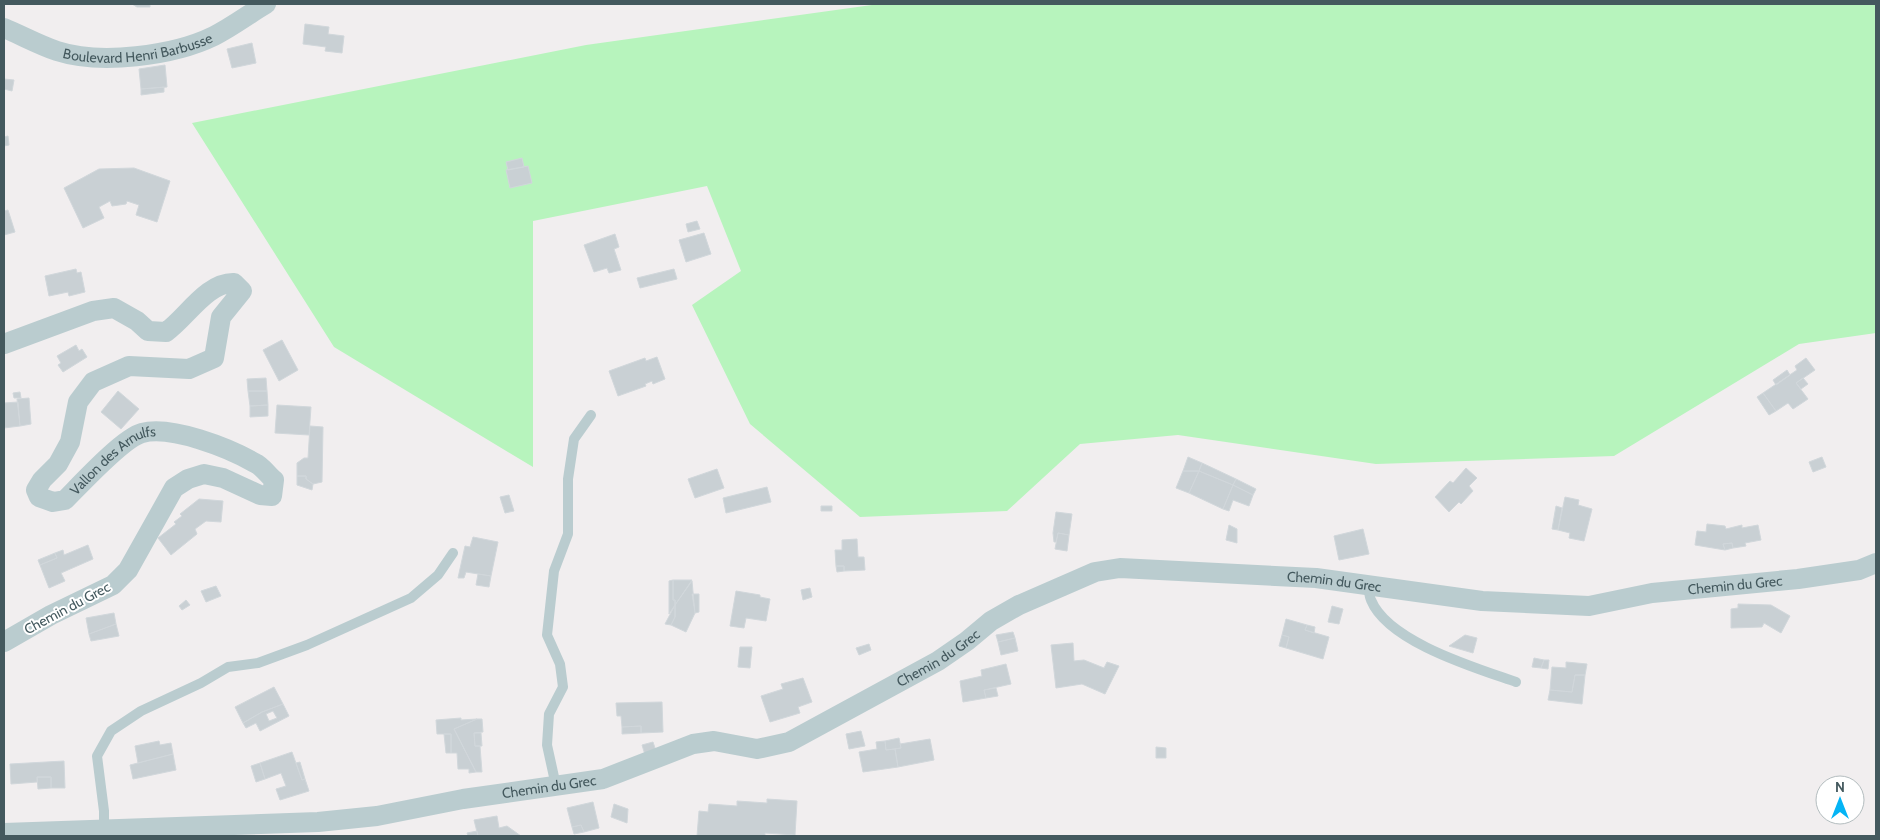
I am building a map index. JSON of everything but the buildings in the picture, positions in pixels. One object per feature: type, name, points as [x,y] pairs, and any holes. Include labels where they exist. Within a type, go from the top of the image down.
[{"type":"street","name":"Boulevard Henri Barbusse","points":[[4,28],[57,51],[88,57],[116,58],[144,55],[182,47],[213,36],[266,4]]},
{"type":"street","name":"Vallon des Arnulfs","points":[[4,344],[93,311],[114,308],[137,321],[148,331],[166,332],[179,323],[204,295],[225,283],[234,283],[242,291],[221,317],[214,358],[189,369],[129,366],[93,382],[78,402],[70,442],[58,464],[42,480],[36,490],[39,497],[53,502],[64,500],[126,441],[142,433],[162,432],[204,440],[256,463]]},
{"type":"street","name":"Chemin du Grec","points":[[4,642],[51,615],[113,584],[128,570],[174,488],[188,479],[204,474],[223,478],[260,495],[272,496],[274,480],[256,463]]},
{"type":"street","name":"Chemin du Grec","points":[[4,833],[318,822],[377,816],[463,799],[603,779],[693,744],[714,741],[757,749],[789,742],[938,661],[998,617],[1095,572],[1120,568],[1316,578],[1482,601],[1589,606],[1652,593],[1798,579],[1859,570],[1876,563]]},
{"type":"lane","points":[[556,786],[547,745],[549,714],[563,687],[560,664],[547,635],[554,571],[568,534],[568,478],[574,439],[591,415]]},
{"type":"lane","points":[[104,830],[104,811],[97,756],[111,731],[141,711],[200,683],[228,667],[258,663],[307,645],[411,598],[438,575],[454,553]]},
{"type":"lane","points":[[1368,585],[1371,601],[1382,615],[1401,633],[1442,656],[1516,682]]},
{"type":"green space","points":[[879,4],[1876,4],[1876,333],[1799,344],[1614,456],[1376,464],[1178,435],[1080,444],[1007,511],[860,517],[750,424],[692,305],[741,271],[707,186],[533,221],[533,467],[334,347],[192,123],[586,45]]}]
